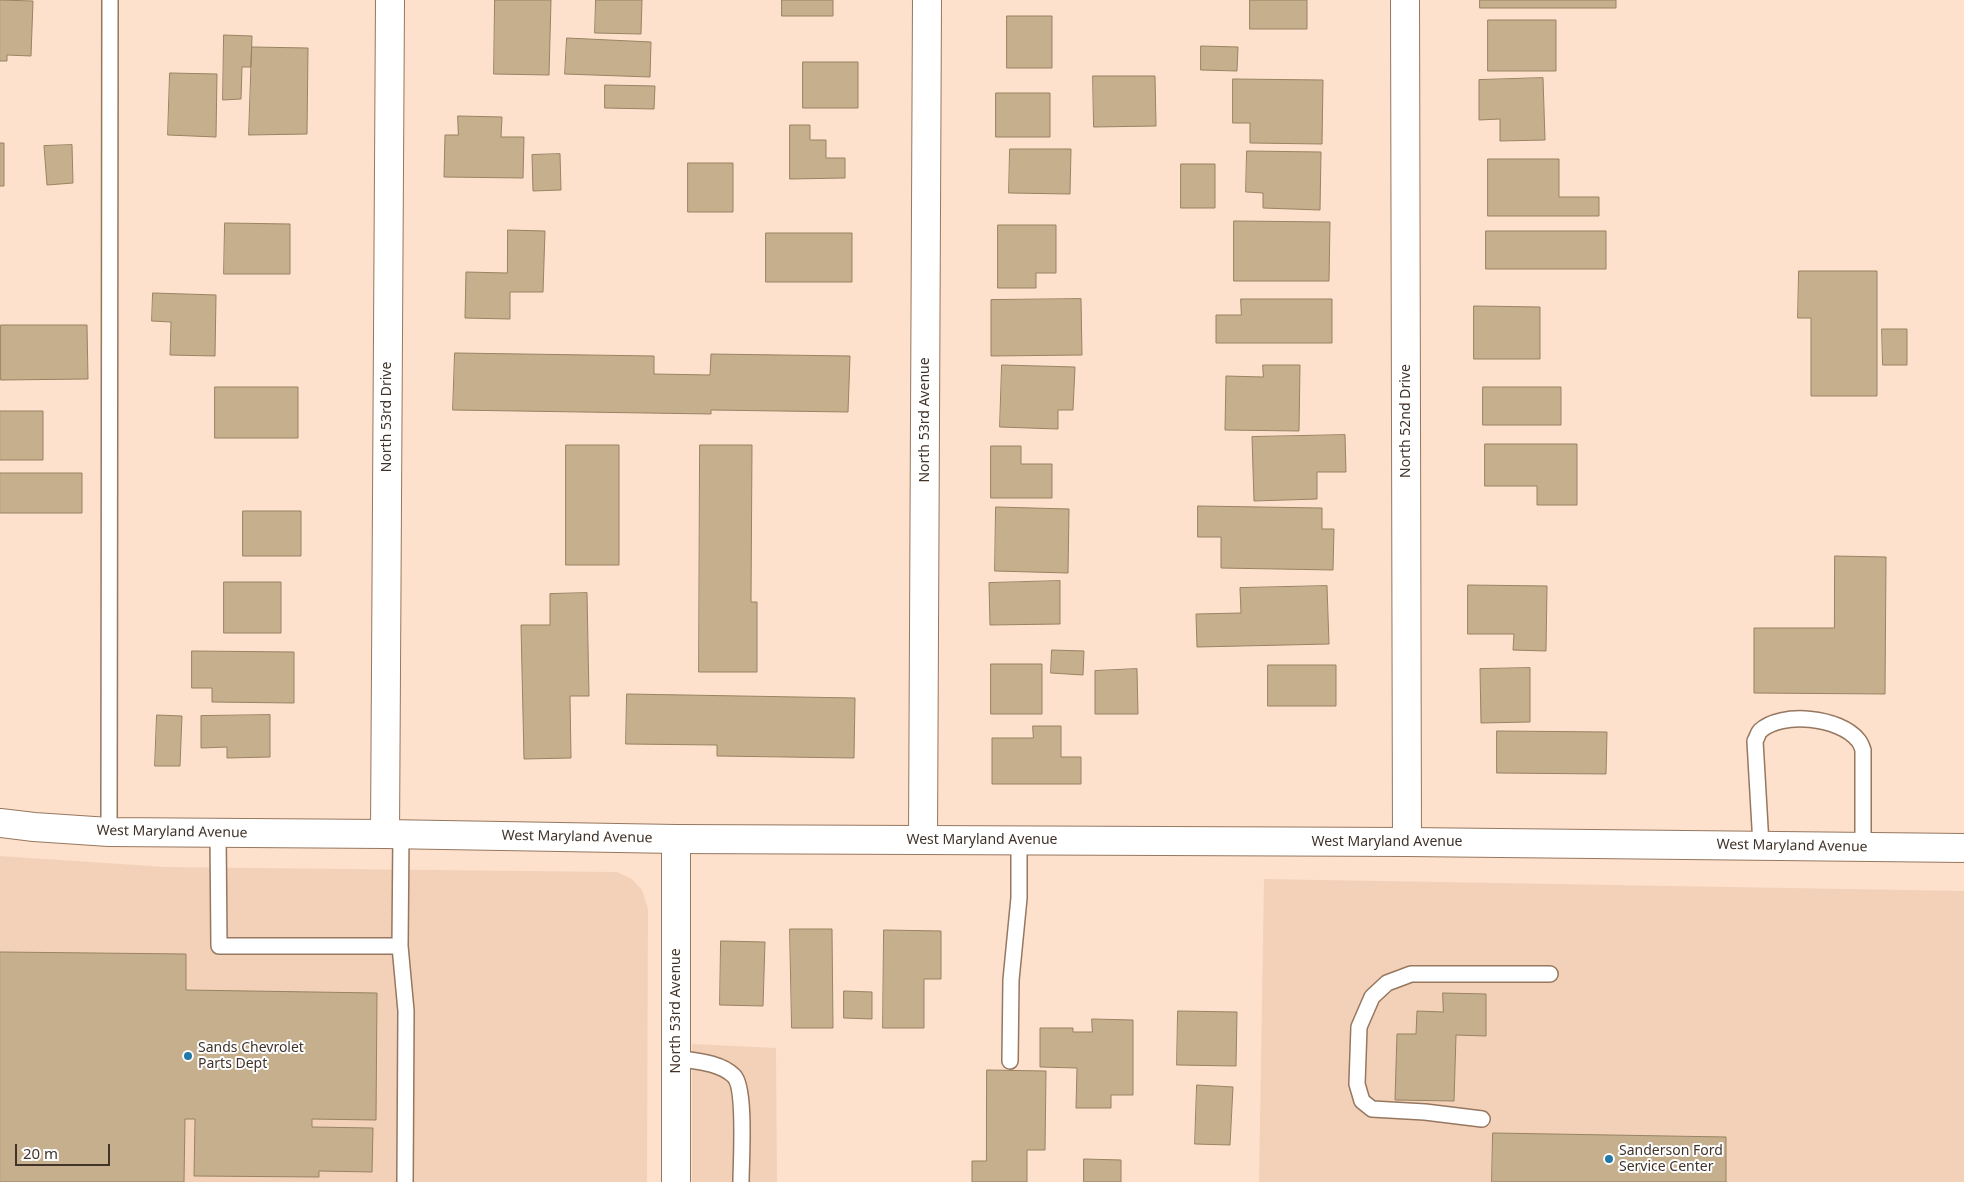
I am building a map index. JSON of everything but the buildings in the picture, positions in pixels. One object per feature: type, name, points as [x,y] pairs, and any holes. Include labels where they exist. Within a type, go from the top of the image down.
[{"type":"street","name":"North 53rd Drive","points":[[390,0],[393,834]]},
{"type":"street","name":"North 53rd Avenue","points":[[923,840],[927,0]]},
{"type":"street","name":"North 52nd Drive","points":[[1405,0],[1407,842]]},
{"type":"street","name":"West Maryland Avenue","points":[[0,823],[109,832],[393,834],[676,839],[1407,842],[1964,848]]},
{"type":"street","name":"North 53rd Avenue","points":[[676,839],[676,1182]]},
{"type":"lane","points":[[109,832],[110,0]]},
{"type":"lane","points":[[1761,845],[1755,741],[1760,731],[1769,726],[1783,721],[1802,719],[1821,720],[1842,729],[1858,739],[1863,750],[1863,847]]},
{"type":"lane","points":[[218,833],[219,946],[400,946]]},
{"type":"lane","points":[[393,834],[406,1011],[405,1182]]},
{"type":"lane","points":[[1010,1061],[1011,980],[1018,898],[1019,841]]},
{"type":"lane","points":[[1482,1119],[1425,1112],[1372,1109],[1362,1101],[1357,1084],[1359,1027],[1372,997],[1387,983],[1412,974],[1550,974]]},
{"type":"lane","points":[[676,1058],[716,1065],[735,1076],[741,1092],[741,1182]]},
{"type":"shaded area","points":[[0,856],[166,867],[617,872],[632,879],[642,890],[648,909],[647,1182],[0,1182]]},
{"type":"shaded area","points":[[1264,879],[1964,891],[1964,1182],[1259,1182]]},
{"type":"shaded area","points":[[692,1044],[776,1048],[777,1182],[692,1182]]},
{"type":"place","name":"Sands Chevrolet Parts Dept","points":[[188,1056]]},
{"type":"place","name":"Sanderson Ford Service Center","points":[[1609,1159]]}]
